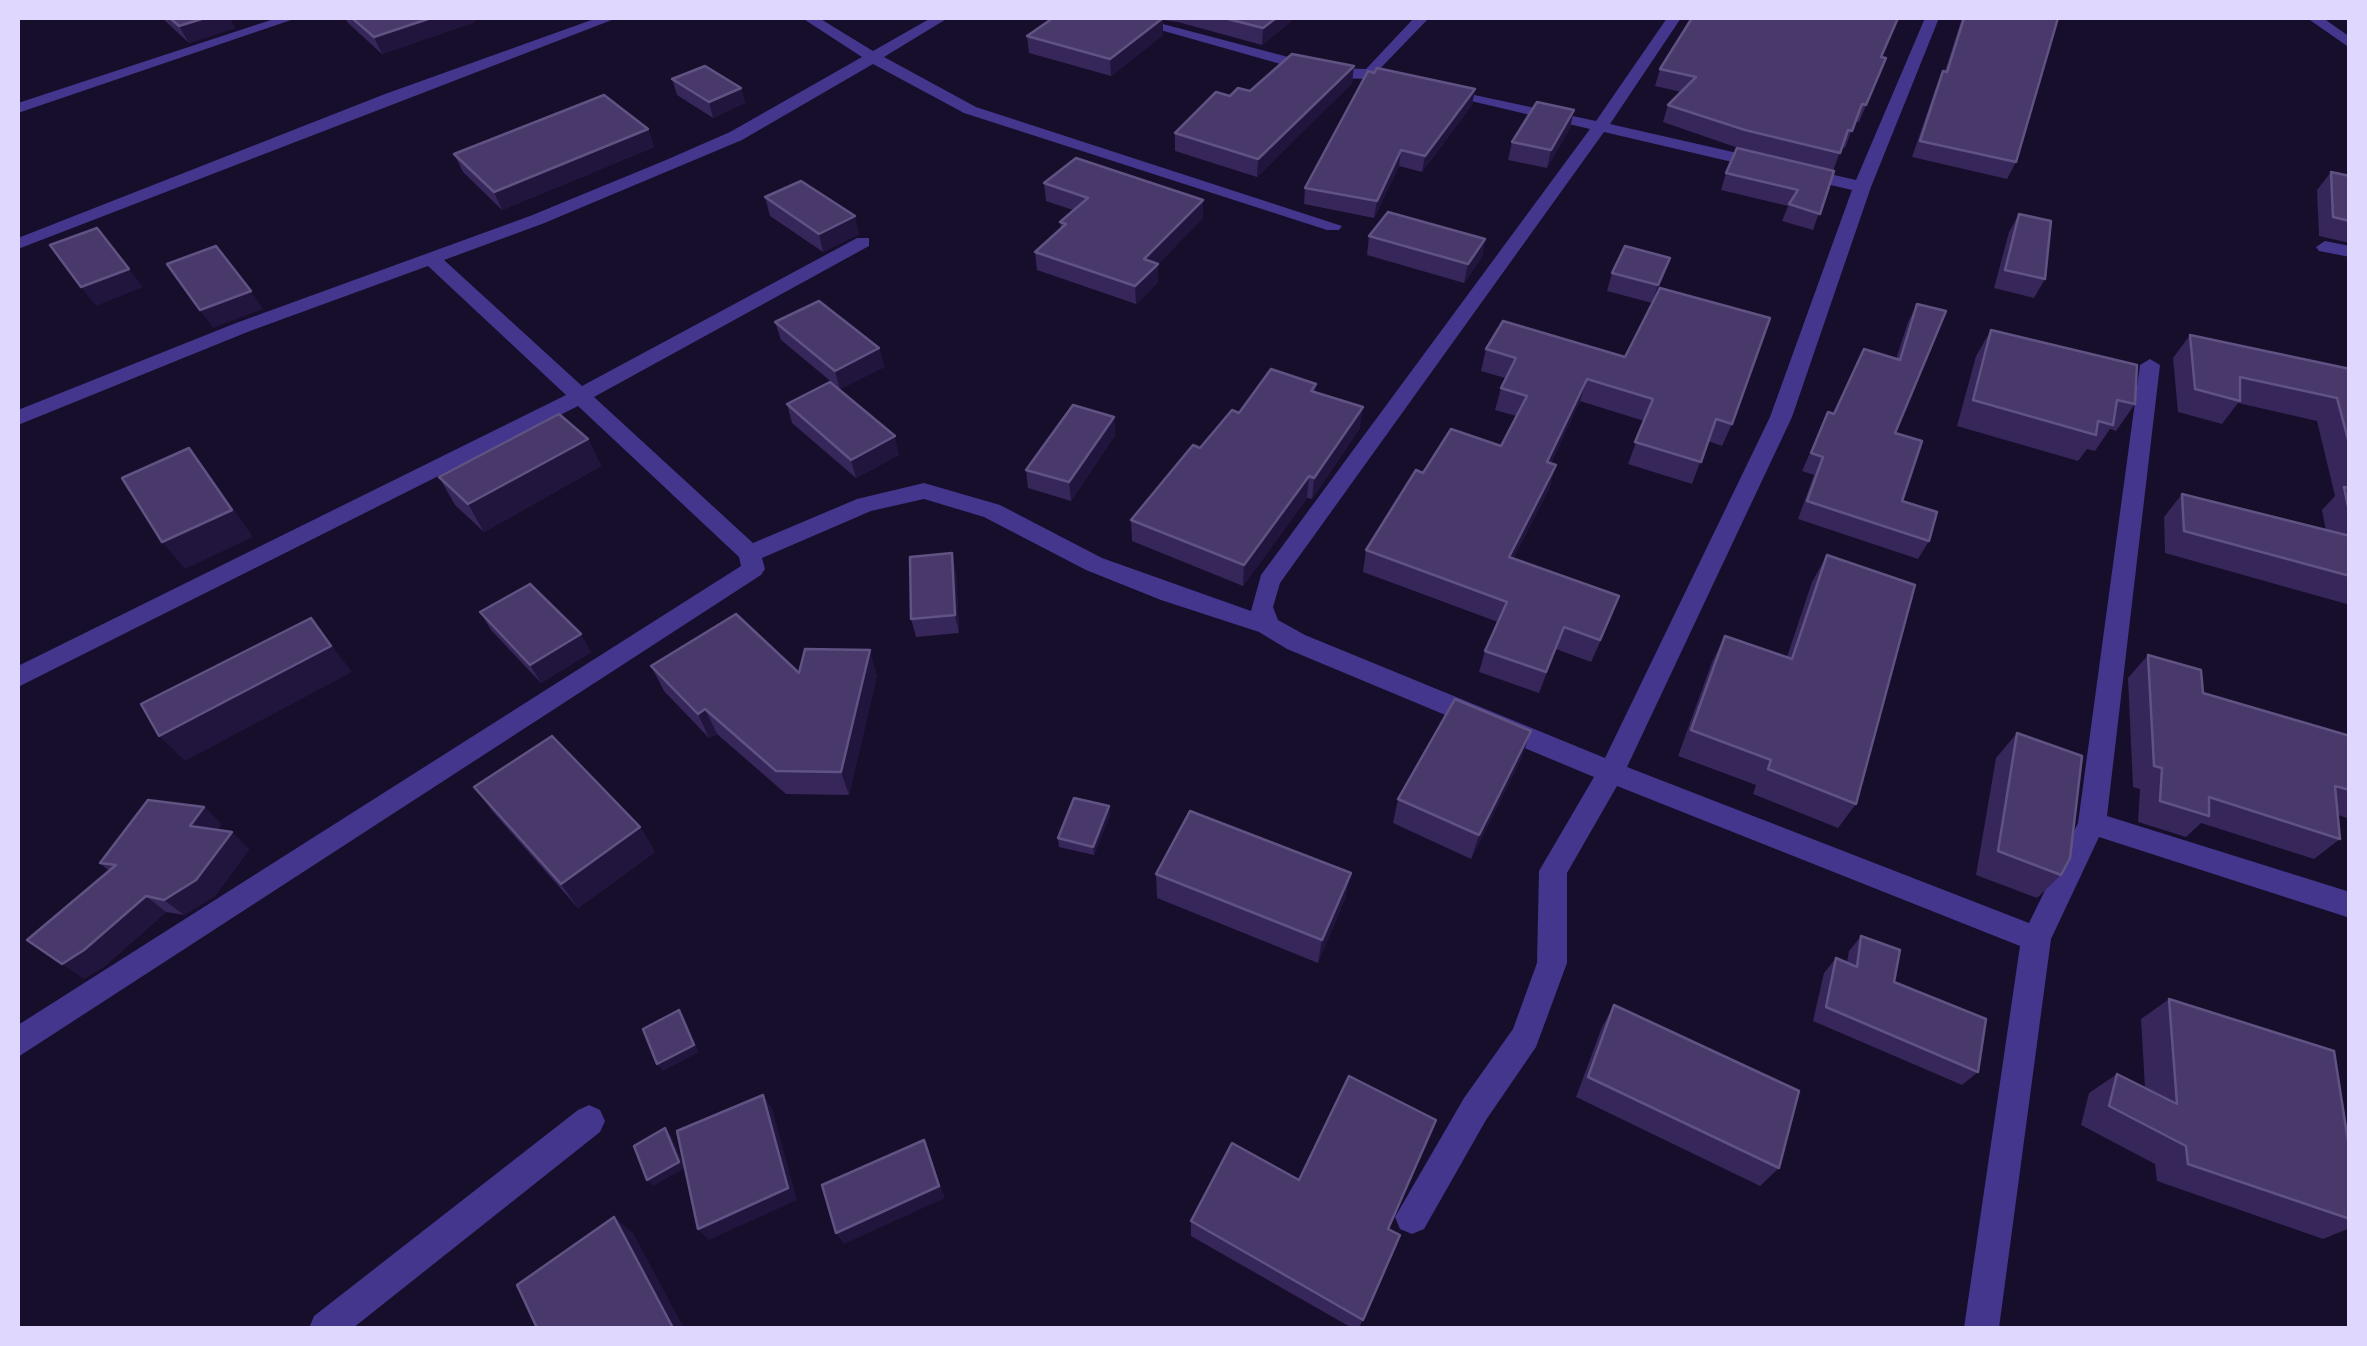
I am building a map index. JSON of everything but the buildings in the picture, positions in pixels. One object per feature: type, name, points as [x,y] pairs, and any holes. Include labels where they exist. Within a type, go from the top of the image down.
[{"type":"street","points":[[18,108],[290,18]]},
{"type":"street","points":[[18,244],[392,97],[610,18]]},
{"type":"street","points":[[809,18],[970,110],[1334,226]]},
{"type":"street","points":[[18,418],[243,326],[536,220],[720,143],[941,18]]},
{"type":"street","points":[[1125,18],[1330,73],[1389,78]]},
{"type":"street","points":[[1370,74],[1422,18]]},
{"type":"street","points":[[1268,626],[1261,607],[1269,581],[1602,124],[1674,18]]},
{"type":"street","points":[[1412,1217],[1475,1109],[1525,1037],[1552,963],[1553,871],[1611,772],[1781,417],[1862,187],[1932,18]]},
{"type":"street","points":[[2314,18],[2350,44]]},
{"type":"street","points":[[1428,87],[1602,124],[1862,187]]},
{"type":"street","points":[[18,677],[582,396],[863,242]]},
{"type":"street","points":[[2326,247],[2350,252]]},
{"type":"street","points":[[18,1042],[753,569],[750,554],[431,258]]},
{"type":"street","points":[[1981,1328],[2036,939],[2092,823],[2150,365]]},
{"type":"street","points":[[750,554],[865,505],[924,491],[992,511],[1094,564],[1268,626],[1296,642],[1611,772],[2036,939]]},
{"type":"street","points":[[2092,823],[2350,904]]},
{"type":"street","points":[[326,1328],[589,1120]]}]
